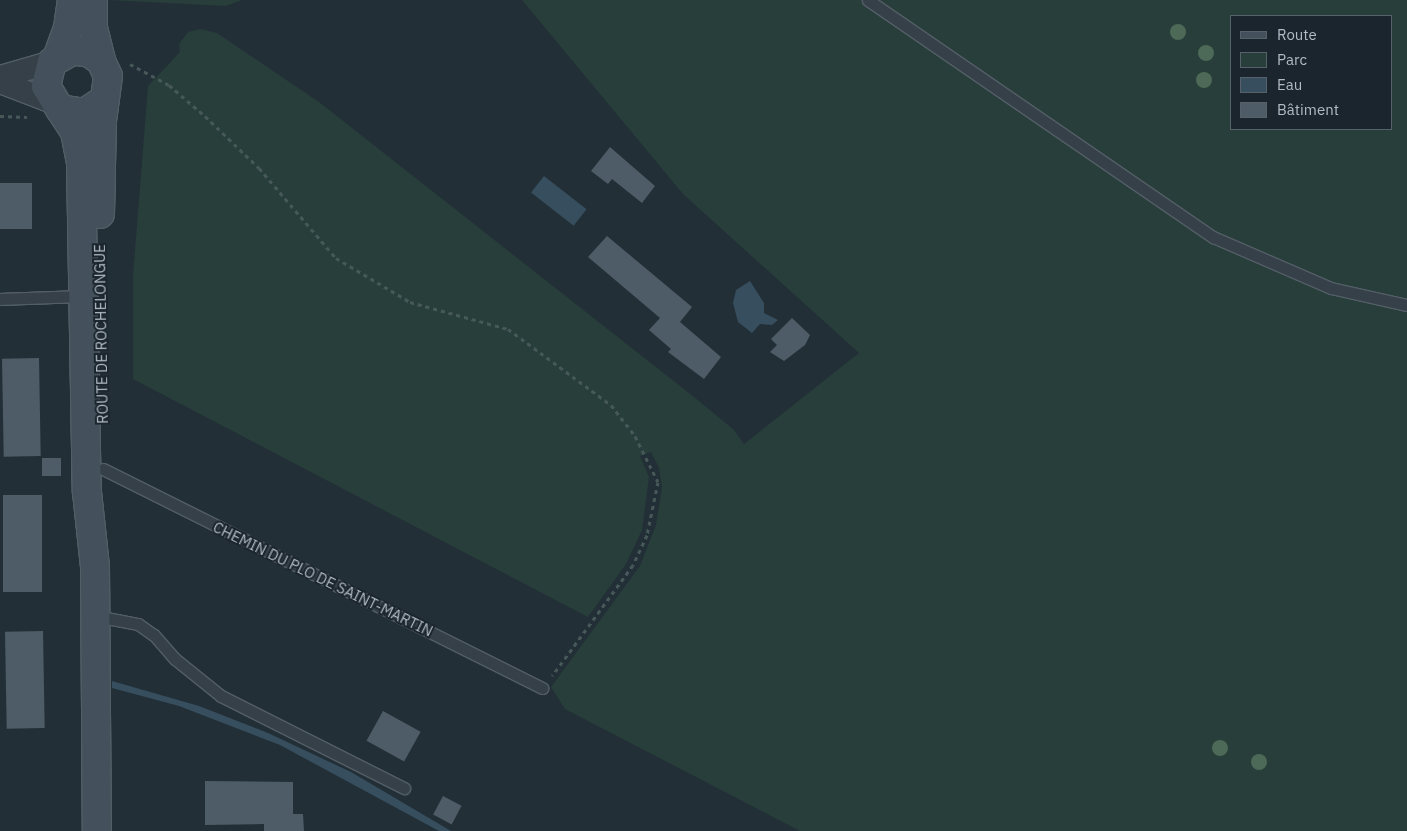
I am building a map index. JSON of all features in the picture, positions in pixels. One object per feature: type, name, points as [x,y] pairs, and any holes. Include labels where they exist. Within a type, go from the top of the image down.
[{"type":"main road","points":[[72,0],[68,28],[46,78],[56,105],[84,114],[104,100],[109,84],[93,28],[92,0]]},
{"type":"main road","points":[[55,60],[80,51],[101,61]]},
{"type":"main road","name":"ROUTE DE ROCHELONGUE","points":[[95,567],[102,521],[100,224],[104,100]]},
{"type":"main road","name":"ROUTE DE ROCHELONGUE","points":[[56,105],[75,132],[81,162],[87,492],[95,567],[97,831]]},
{"type":"street","points":[[0,77],[55,60]]},
{"type":"street","points":[[0,82],[56,105]]},
{"type":"lane","points":[[868,0],[1213,238],[1331,288],[1407,305]]},
{"type":"lane","points":[[0,299],[84,296]]},
{"type":"lane","name":"CHEMIN DU PLO DE SAINT-MARTIN","points":[[103,469],[543,688]]},
{"type":"lane","points":[[96,616],[138,624],[154,635],[175,659],[221,696],[404,788]]},
{"type":"path","points":[[130,63],[169,85],[205,116],[259,168],[336,258],[410,302],[508,329],[611,405],[635,436],[658,482],[647,535],[633,565],[543,688]]},
{"type":"green space","points":[[108,0],[242,0],[226,6]]},
{"type":"green space","points":[[522,0],[1407,0],[1407,831],[800,831],[565,709],[551,687],[640,566],[656,525],[662,487],[659,468],[651,452],[640,456],[649,477],[642,530],[626,564],[588,617],[133,379],[133,276],[148,86],[180,52],[179,44],[188,32],[201,29],[217,33],[319,102],[694,397],[734,430],[744,444],[859,353],[683,194]]},
{"type":"water","points":[[544,176],[587,209],[574,226],[531,193]]},
{"type":"water","points":[[750,281],[764,303],[764,313],[778,320],[772,325],[760,324],[752,333],[738,322],[733,303],[736,290]]},
{"type":"water","points":[[112,681],[199,706],[268,733],[351,772],[451,831],[439,831],[280,745],[179,706],[112,688]]},
{"type":"building","points":[[610,147],[655,186],[642,203],[612,179],[608,184],[591,171]]},
{"type":"building","points":[[0,183],[32,183],[32,229],[0,229]]},
{"type":"building","points":[[607,236],[692,307],[680,322],[721,357],[704,379],[668,352],[671,349],[649,330],[660,318],[588,257]]},
{"type":"building","points":[[792,318],[810,335],[805,345],[784,361],[770,352],[777,345],[771,339]]},
{"type":"building","points":[[39,358],[41,456],[4,457],[2,359]]},
{"type":"building","points":[[42,458],[61,458],[61,476],[42,476]]},
{"type":"building","points":[[3,495],[42,495],[42,592],[3,592]]},
{"type":"building","points":[[43,631],[45,728],[7,729],[5,632]]},
{"type":"building","points":[[383,711],[421,732],[404,762],[367,741]]},
{"type":"building","points":[[205,781],[293,782],[293,814],[303,814],[304,831],[264,831],[264,824],[205,825]]},
{"type":"building","points":[[443,796],[462,806],[452,824],[433,815]]}]
